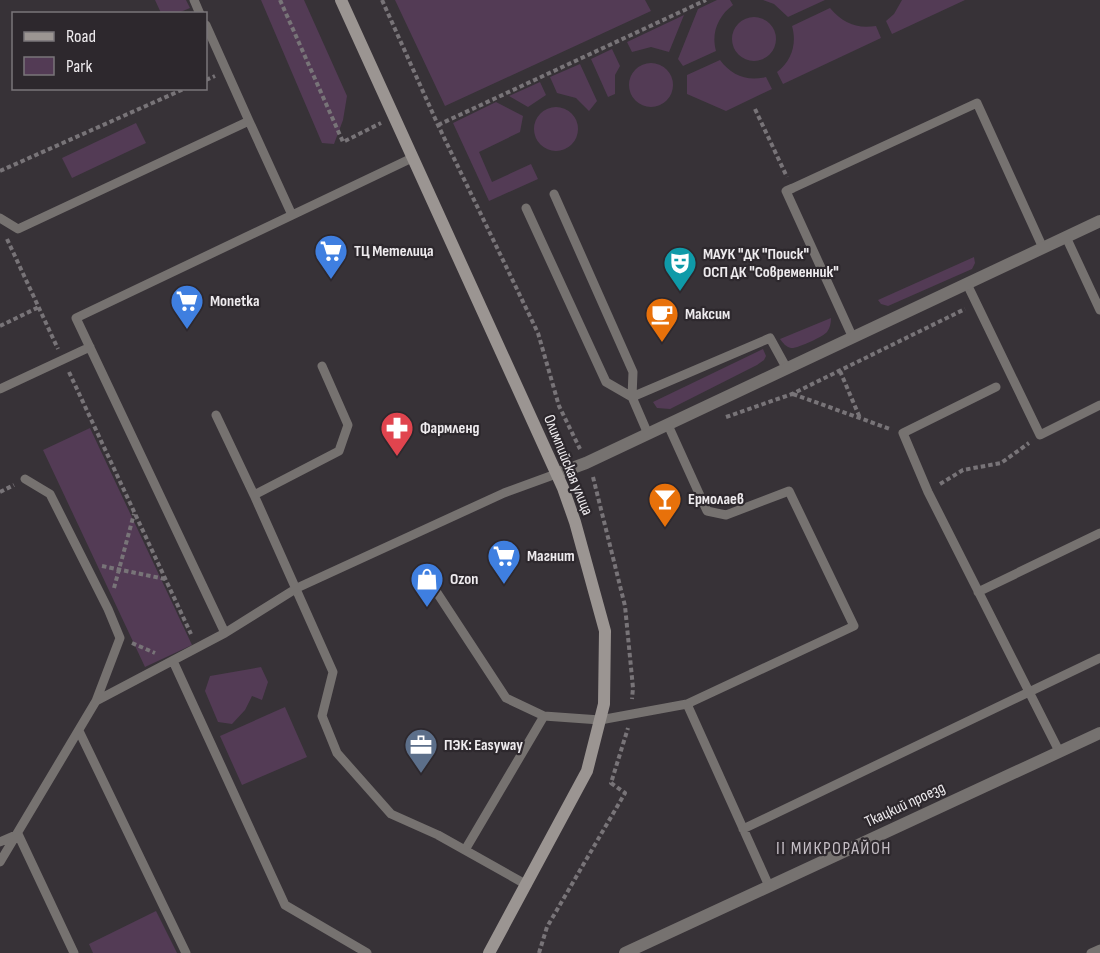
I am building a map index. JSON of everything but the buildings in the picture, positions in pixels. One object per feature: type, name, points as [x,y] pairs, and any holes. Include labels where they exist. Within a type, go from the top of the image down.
[{"type":"street","name":"Олимпийская улица","points":[[341,0],[563,488],[575,522],[605,631],[604,704],[587,771],[489,953]]},
{"type":"street","points":[[556,474],[586,463],[668,425],[1100,221]]},
{"type":"street","name":"Ткацкий проезд","points":[[625,953],[1100,733]]},
{"type":"lane","points":[[207,27],[292,215]]},
{"type":"lane","points":[[853,338],[786,191],[976,103],[1043,248]]},
{"type":"lane","points":[[0,218],[18,229],[249,121]]},
{"type":"lane","points":[[225,633],[76,318],[412,158]]},
{"type":"lane","points":[[554,194],[633,372],[632,398],[648,434]]},
{"type":"lane","points":[[526,208],[606,382],[632,398]]},
{"type":"lane","points":[[1066,237],[1100,310]]},
{"type":"lane","points":[[967,284],[1040,435],[1100,405]]},
{"type":"lane","points":[[632,398],[770,338],[787,369]]},
{"type":"lane","points":[[0,389],[90,347]]},
{"type":"lane","points":[[254,495],[339,452],[348,425],[322,366]]},
{"type":"lane","points":[[996,387],[903,433],[928,492],[1059,751]]},
{"type":"lane","points":[[216,415],[297,588],[333,672],[322,716],[337,753],[390,814],[438,835],[526,885]]},
{"type":"lane","points":[[430,582],[506,698],[544,716],[600,720],[687,704],[854,626],[789,491],[726,515],[707,511],[668,425]]},
{"type":"lane","points":[[96,701],[225,633],[297,588],[504,493],[556,474]]},
{"type":"lane","points":[[0,862],[96,701],[120,638],[108,609],[50,494],[25,479]]},
{"type":"lane","points":[[978,592],[1100,533]]},
{"type":"lane","points":[[743,829],[1100,658]]},
{"type":"lane","points":[[173,661],[285,905],[367,953]]},
{"type":"lane","points":[[687,704],[769,886]]},
{"type":"lane","points":[[465,850],[544,716]]},
{"type":"lane","points":[[79,731],[186,953]]},
{"type":"lane","points":[[0,842],[18,834]]},
{"type":"lane","points":[[18,834],[75,953]]},
{"type":"lane","points":[[1091,953],[1100,949]]},
{"type":"path","points":[[280,0],[343,142],[393,117]]},
{"type":"path","points":[[438,126],[706,0]]},
{"type":"path","points":[[0,171],[182,90]]},
{"type":"path","points":[[755,109],[793,188]]},
{"type":"path","points":[[5,235],[198,648]]},
{"type":"path","points":[[719,419],[792,394],[976,304]]},
{"type":"path","points":[[0,326],[39,307]]},
{"type":"path","points":[[840,371],[860,418]]},
{"type":"path","points":[[792,394],[903,433]]},
{"type":"path","points":[[928,492],[963,470],[1001,463],[1040,435]]},
{"type":"path","points":[[563,488],[592,475]]},
{"type":"path","points":[[108,609],[135,513]]},
{"type":"path","points":[[83,562],[166,579]]},
{"type":"path","points":[[120,638],[173,661]]},
{"type":"green space","points":[[155,0],[186,0],[190,8],[180,12],[161,12]]},
{"type":"green space","points":[[261,0],[304,0],[347,96],[343,120],[334,144],[322,143]]},
{"type":"green space","points":[[395,0],[645,0],[651,11],[445,106]]},
{"type":"green space","points":[[717,0],[730,0],[733,5],[723,14],[717,25],[714,38],[716,51],[683,66],[678,59],[698,9]]},
{"type":"green space","points":[[763,0],[825,0],[788,17],[774,4]]},
{"type":"green space","points":[[902,0],[965,0],[892,34],[886,21],[894,14]]},
{"type":"green space","points":[[830,8],[850,24],[862,27],[876,26],[881,38],[783,84],[777,72],[786,63],[792,51],[794,39],[792,26]]},
{"type":"green space","points":[[684,15],[669,52],[651,47],[632,52],[627,42]]},
{"type":"green space","points":[[754,17],[769,24],[776,39],[769,54],[754,61],[739,54],[732,39],[739,24]]},
{"type":"green space","points":[[612,49],[620,66],[615,75],[615,94],[608,97],[591,59]]},
{"type":"green space","points":[[720,60],[729,70],[740,76],[752,79],[766,77],[772,89],[726,111],[687,94],[687,75]]},
{"type":"green space","points":[[651,63],[666,70],[673,85],[666,100],[651,107],[636,100],[629,85],[636,70]]},
{"type":"green space","points":[[580,64],[597,101],[589,111],[576,98],[557,93],[550,77]]},
{"type":"green space","points":[[540,82],[546,95],[528,107],[509,96]]},
{"type":"green space","points":[[496,102],[523,116],[520,132],[479,152],[492,182],[531,164],[538,179],[489,201],[453,123]]},
{"type":"green space","points":[[556,107],[571,114],[578,129],[571,144],[556,151],[541,144],[534,129],[541,114]]},
{"type":"green space","points":[[136,123],[146,143],[72,178],[62,158]]},
{"type":"green space","points":[[974,257],[975,263],[972,269],[888,306],[881,304],[878,300]]},
{"type":"green space","points":[[831,318],[827,332],[804,344],[791,348],[780,339]]},
{"type":"green space","points":[[763,349],[766,356],[757,365],[670,409],[657,408],[653,402]]},
{"type":"green space","points":[[90,428],[192,645],[145,667],[43,450]]},
{"type":"green space","points":[[261,667],[268,682],[262,700],[252,696],[245,710],[232,724],[218,722],[205,691],[210,676]]},
{"type":"green space","points":[[285,707],[307,757],[242,785],[220,736]]},
{"type":"green space","points":[[156,911],[177,953],[93,953],[89,944]]},
{"type":"place","name":"ТЦ Метелица","points":[[331,280]]},
{"type":"place","name":"МАУК \"ДК \"Поиск\" ОСП ДК \"Современник\"","points":[[680,292]]},
{"type":"place","name":"Monetka","points":[[187,330]]},
{"type":"place","name":"Максим","points":[[662,343]]},
{"type":"place","name":"Фармленд","points":[[397,457]]},
{"type":"place","name":"Ермолаев","points":[[665,528]]},
{"type":"place","name":"Магнит","points":[[504,585]]},
{"type":"place","name":"Ozon","points":[[427,608]]},
{"type":"place","name":"ПЭК: Easyway","points":[[421,774]]},
{"type":"district","name":"II МИКРОРАЙОН","points":[[834,848]]}]
